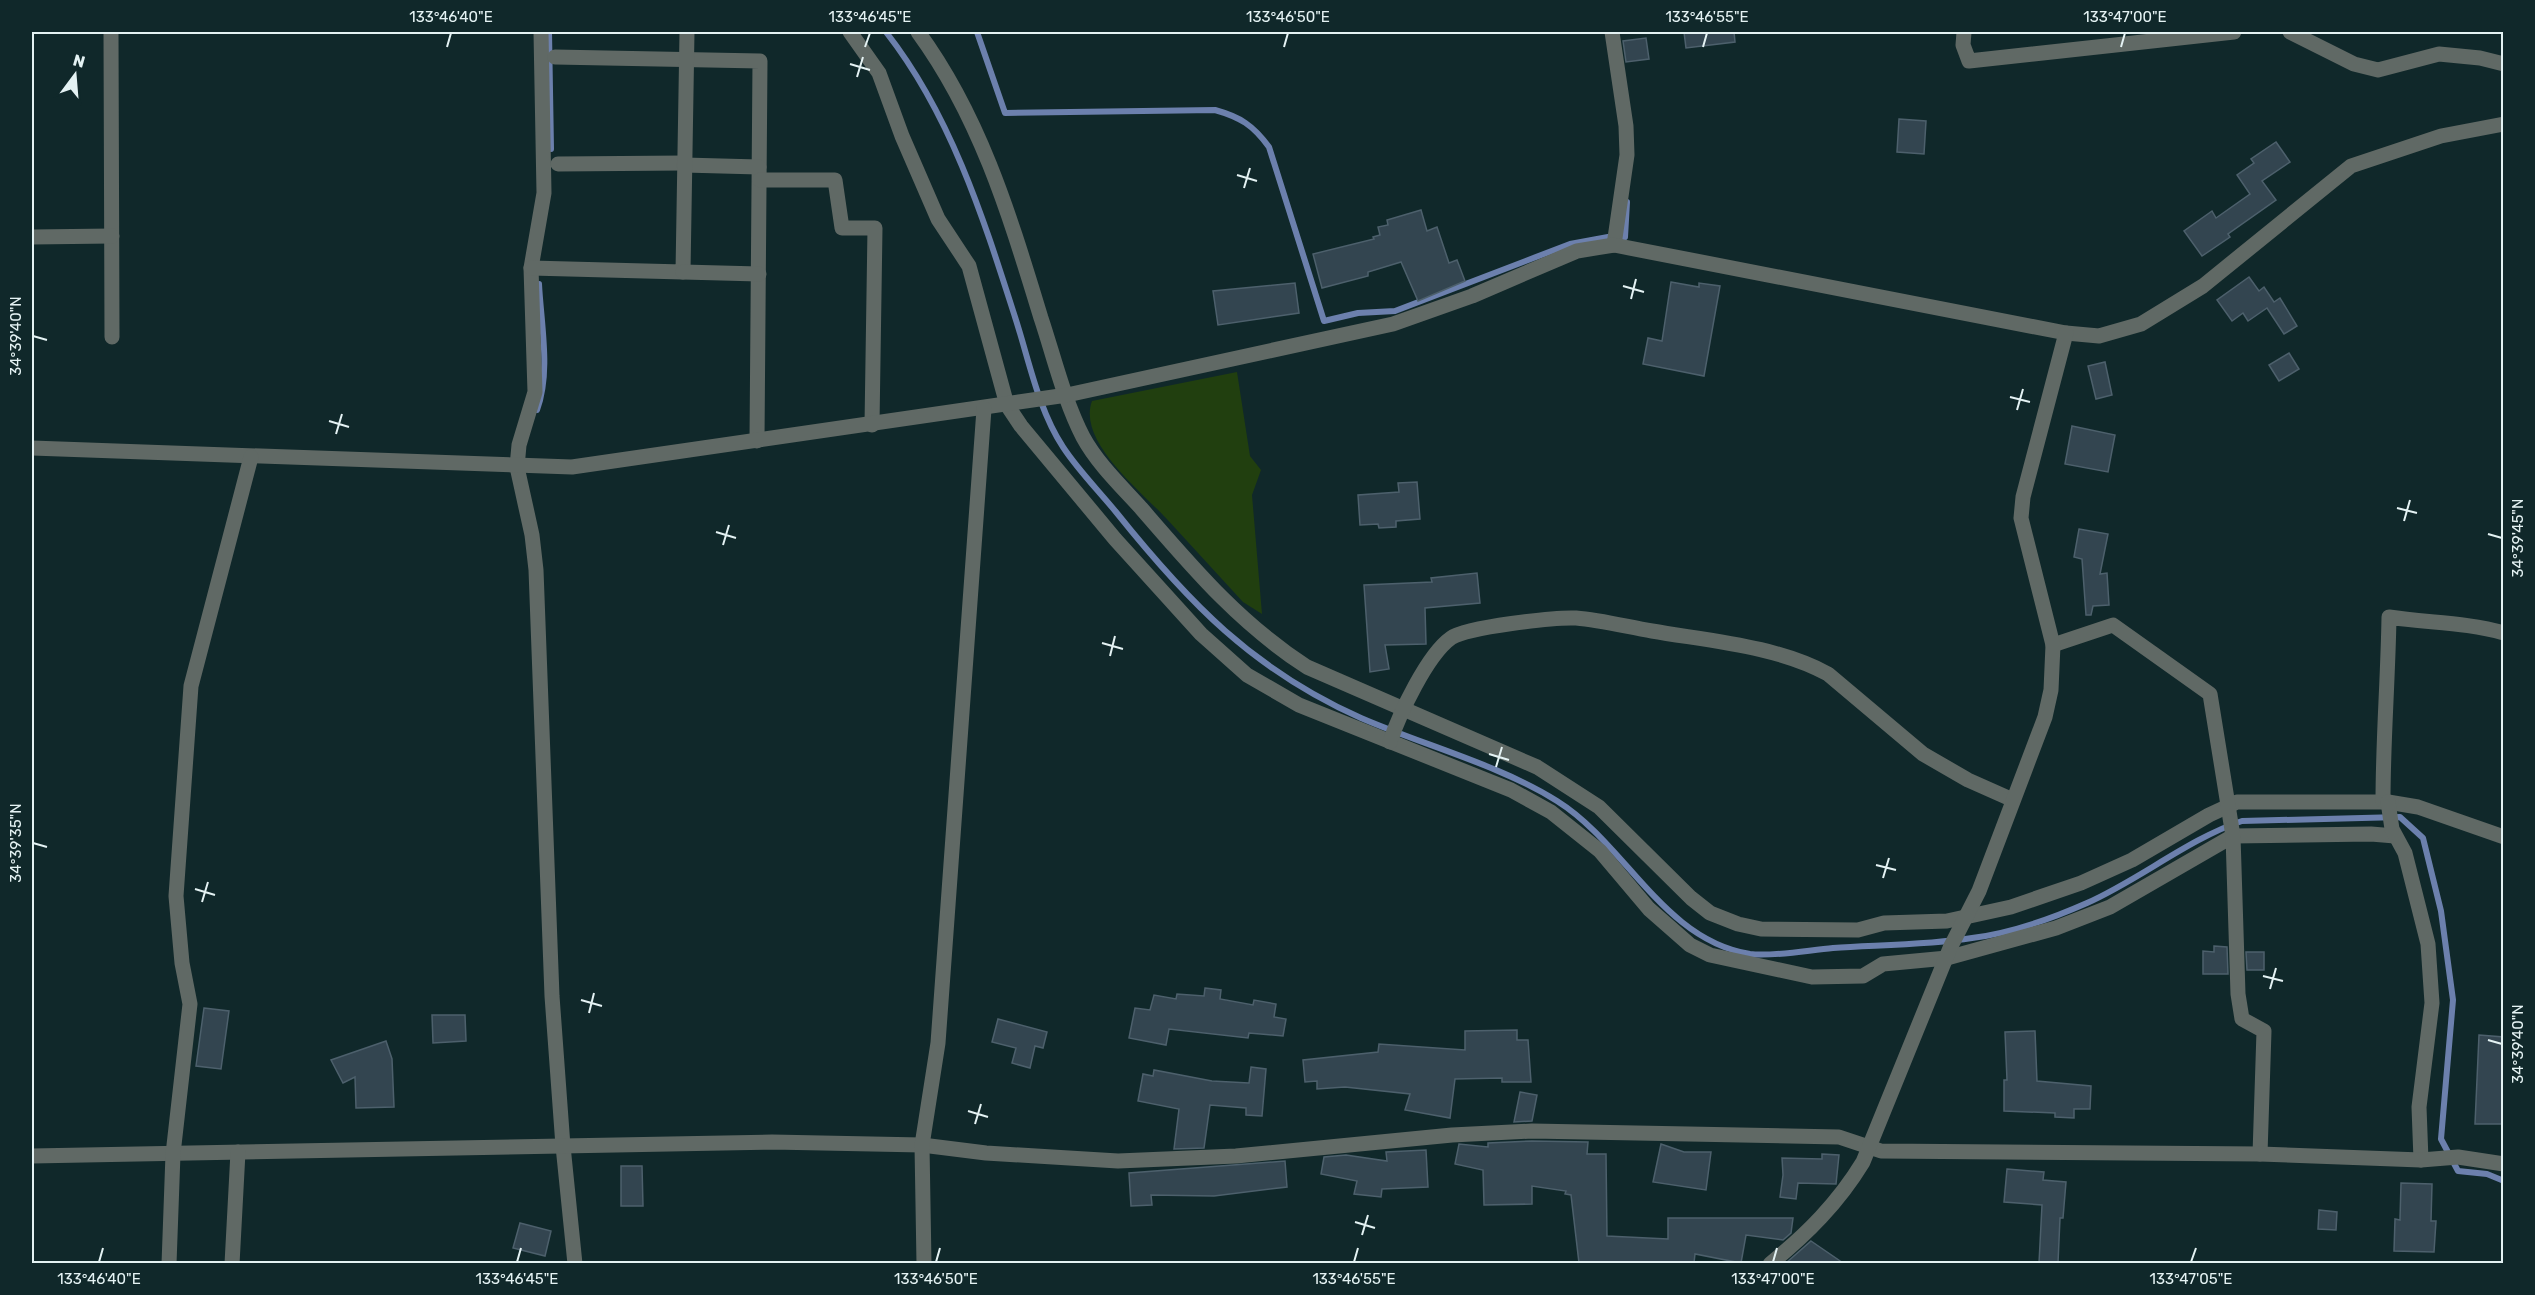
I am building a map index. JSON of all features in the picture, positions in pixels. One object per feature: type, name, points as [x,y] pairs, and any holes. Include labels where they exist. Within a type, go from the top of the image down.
[{"type":"street","points":[[111,32],[112,337]]},
{"type":"street","points":[[541,32],[544,193],[536,269],[536,393],[519,445],[517,467],[532,535],[536,570],[552,996],[563,1146],[575,1263]]},
{"type":"street","points":[[682,272],[687,32]]},
{"type":"street","points":[[850,32],[879,73],[902,136],[938,219],[969,266],[1007,405],[1021,426],[1115,539],[1226,657],[1272,691],[1299,705],[1511,790],[1551,812],[1600,851],[1649,909],[1690,945],[1710,955],[1812,977],[1863,976],[1883,964],[1948,953],[2056,928],[2110,908],[2232,834],[2394,832]]},
{"type":"street","points":[[918,32],[954,86],[989,159],[1060,396],[1084,439],[1100,460],[1232,610],[1272,645],[1307,667],[1400,715],[1537,767],[1571,786],[1627,832],[1691,898],[1710,913],[1738,924],[1761,929],[1858,930],[1884,923],[1963,923],[2082,883],[2247,801],[2418,807],[2504,837]]},
{"type":"street","points":[[1612,32],[1626,126],[1626,155],[1614,245]]},
{"type":"street","points":[[1964,32],[1963,45],[1969,61],[2234,32]]},
{"type":"street","points":[[2290,32],[2354,64],[2378,70],[2439,54],[2492,59],[2504,64]]},
{"type":"street","points":[[555,57],[760,61],[757,441]]},
{"type":"street","points":[[32,448],[517,467],[572,467],[984,409],[1060,396],[1393,324],[1472,296],[1577,251],[1614,245],[2066,333],[2099,336],[2141,324],[2203,286],[2351,166],[2441,136],[2504,124]]},
{"type":"street","points":[[558,164],[684,164],[760,174],[835,180],[842,228],[875,228],[872,425]]},
{"type":"street","points":[[32,237],[112,236]]},
{"type":"street","points":[[536,269],[759,274]]},
{"type":"street","points":[[1770,1263],[1827,1213],[1845,1191],[1870,1148],[1948,953],[1979,891],[2045,717],[2051,690],[2053,645],[2021,518],[2023,496],[2066,333]]},
{"type":"street","points":[[924,1263],[922,1145],[938,1043],[984,409]]},
{"type":"street","points":[[169,1263],[172,1154],[190,1004],[182,963],[176,896],[191,686],[251,457]]},
{"type":"street","points":[[2421,1160],[2420,1088],[2432,1003],[2428,944],[2405,854],[2394,832],[2387,805],[2383,714],[2387,694],[2389,617],[2439,625],[2470,625],[2504,633]]},
{"type":"street","points":[[1390,740],[1400,715],[1436,656],[1450,639],[1481,628],[1575,618],[1715,642],[1811,665],[1828,675],[1923,754],[1968,780],[2013,801]]},
{"type":"street","points":[[2053,645],[2113,625],[2210,694],[2232,834],[2238,994],[2242,1019],[2264,1031],[2260,1154]]},
{"type":"street","points":[[32,1156],[772,1142],[922,1145],[986,1153],[1119,1161],[1236,1156],[1452,1135],[1532,1131],[1839,1137],[1881,1151],[2260,1154],[2421,1160],[2458,1157],[2504,1164]]},
{"type":"street","points":[[232,1263],[238,1152]]},
{"type":"green space","points":[[1237,372],[1250,456],[1261,470],[1252,495],[1262,614],[1243,602],[1127,479],[1102,448],[1094,432],[1090,416],[1092,401]]},
{"type":"building","points":[[1684,32],[1734,32],[1735,42],[1686,48]]},
{"type":"building","points":[[1646,38],[1649,59],[1626,62],[1623,41]]},
{"type":"building","points":[[1899,119],[1926,121],[1924,154],[1897,152]]},
{"type":"building","points":[[2276,142],[2290,162],[2262,181],[2276,200],[2228,234],[2230,237],[2202,256],[2184,231],[2212,211],[2216,218],[2250,194],[2237,175],[2254,163],[2251,159]]},
{"type":"building","points":[[1421,210],[1427,231],[1437,227],[1449,263],[1457,260],[1465,281],[1418,301],[1401,262],[1368,272],[1368,276],[1322,288],[1313,254],[1374,239],[1373,237],[1380,235],[1378,227],[1388,225],[1387,220]]},
{"type":"building","points":[[2249,277],[2259,291],[2264,287],[2274,302],[2280,298],[2297,326],[2284,334],[2267,308],[2248,321],[2243,313],[2232,321],[2217,300]]},
{"type":"building","points":[[1671,282],[1699,287],[1699,283],[1720,286],[1704,376],[1643,364],[1648,338],[1662,341]]},
{"type":"building","points":[[1295,283],[1299,313],[1218,325],[1213,291]]},
{"type":"building","points":[[2289,353],[2299,369],[2279,381],[2269,365]]},
{"type":"building","points":[[2105,362],[2112,395],[2096,399],[2088,366]]},
{"type":"building","points":[[2072,426],[2115,435],[2108,472],[2065,464]]},
{"type":"building","points":[[1417,482],[1420,519],[1396,521],[1396,527],[1379,528],[1378,524],[1360,525],[1358,495],[1399,492],[1398,483]]},
{"type":"building","points":[[2079,529],[2108,534],[2100,574],[2107,573],[2109,605],[2093,606],[2091,615],[2086,615],[2082,559],[2074,557]]},
{"type":"building","points":[[1477,573],[1480,603],[1425,608],[1426,644],[1385,645],[1389,669],[1370,672],[1364,585],[1432,582],[1431,578]]},
{"type":"building","points":[[2214,946],[2227,947],[2228,974],[2203,974],[2203,951],[2214,952]]},
{"type":"building","points":[[2246,952],[2264,952],[2264,970],[2247,970]]},
{"type":"building","points":[[1205,988],[1221,990],[1220,999],[1253,1005],[1254,1000],[1276,1004],[1274,1017],[1286,1019],[1283,1036],[1249,1033],[1248,1038],[1169,1029],[1166,1045],[1129,1038],[1135,1008],[1150,1010],[1154,995],[1176,999],[1177,994],[1204,996]]},
{"type":"building","points":[[204,1008],[229,1011],[221,1069],[196,1066]]},
{"type":"building","points":[[432,1015],[465,1015],[466,1041],[433,1043]]},
{"type":"building","points":[[998,1019],[1047,1032],[1043,1048],[1035,1046],[1030,1068],[1012,1063],[1016,1048],[992,1042]]},
{"type":"building","points":[[1517,1030],[1517,1040],[1528,1040],[1531,1082],[1502,1082],[1502,1078],[1455,1079],[1450,1118],[1405,1110],[1410,1094],[1345,1087],[1317,1089],[1317,1081],[1305,1082],[1303,1060],[1378,1052],[1379,1044],[1465,1050],[1465,1031]]},
{"type":"building","points":[[2035,1031],[2037,1081],[2091,1086],[2090,1109],[2074,1109],[2074,1118],[2055,1117],[2055,1113],[2004,1111],[2004,1080],[2007,1080],[2005,1032]]},
{"type":"building","points":[[2479,1035],[2504,1037],[2504,1124],[2475,1124]]},
{"type":"building","points":[[386,1041],[392,1059],[394,1107],[356,1108],[355,1077],[343,1083],[331,1060]]},
{"type":"building","points":[[1251,1067],[1266,1069],[1262,1116],[1246,1115],[1246,1108],[1210,1105],[1204,1148],[1174,1149],[1179,1109],[1138,1101],[1143,1074],[1153,1076],[1154,1070],[1212,1081],[1249,1083]]},
{"type":"building","points":[[1520,1092],[1537,1095],[1532,1121],[1514,1122]]},
{"type":"building","points":[[1588,1142],[1587,1154],[1606,1154],[1607,1236],[1668,1239],[1668,1218],[1793,1218],[1791,1233],[1783,1240],[1746,1235],[1741,1263],[1695,1254],[1694,1263],[1579,1263],[1571,1195],[1565,1194],[1566,1191],[1532,1186],[1532,1204],[1484,1205],[1483,1170],[1455,1164],[1459,1144],[1488,1147],[1488,1143]]},
{"type":"building","points":[[1661,1144],[1684,1152],[1711,1152],[1706,1190],[1653,1182]]},
{"type":"building","points":[[1426,1150],[1428,1187],[1382,1189],[1381,1197],[1354,1194],[1357,1181],[1321,1174],[1324,1157],[1346,1155],[1387,1161],[1386,1152]]},
{"type":"building","points":[[1822,1154],[1839,1155],[1836,1184],[1798,1183],[1796,1199],[1780,1197],[1783,1175],[1782,1158],[1822,1159]]},
{"type":"building","points":[[1285,1161],[1287,1187],[1214,1196],[1151,1195],[1152,1205],[1131,1206],[1129,1173]]},
{"type":"building","points":[[621,1166],[642,1166],[643,1206],[621,1206]]},
{"type":"building","points":[[2007,1169],[2044,1172],[2043,1180],[2066,1182],[2063,1218],[2060,1218],[2058,1263],[2039,1263],[2042,1205],[2004,1202]]},
{"type":"building","points":[[2401,1183],[2432,1184],[2431,1221],[2436,1221],[2434,1252],[2394,1251],[2395,1219],[2400,1220]]},
{"type":"building","points":[[2319,1210],[2337,1212],[2336,1230],[2318,1229]]},
{"type":"building","points":[[520,1223],[551,1231],[545,1256],[513,1248]]},
{"type":"building","points":[[1811,1241],[1843,1263],[1786,1263]]},
{"type":"waterway","points":[[549,32],[551,149]]},
{"type":"waterway","points":[[886,32],[929,97],[963,168],[990,242],[1041,401],[1063,447],[1143,545],[1197,604],[1225,631],[1287,678],[1322,699],[1361,718],[1486,766],[1535,788],[1557,801],[1582,819],[1669,911],[1693,930],[1720,945],[1750,954],[1780,954],[1833,948],[1938,942],[2001,933],[2045,920],[2087,903],[2126,883],[2184,848],[2242,821],[2400,817],[2423,838],[2441,911],[2453,1000],[2441,1139],[2458,1171],[2487,1174],[2504,1181]]},
{"type":"waterway","points":[[977,32],[1005,113],[1215,110],[1239,119],[1251,127],[1269,147],[1324,321],[1358,313],[1395,311],[1570,244],[1608,237]]},
{"type":"waterway","points":[[1623,237],[1625,237],[1627,202]]},
{"type":"waterway","points":[[537,410],[544,380],[539,284]]}]
